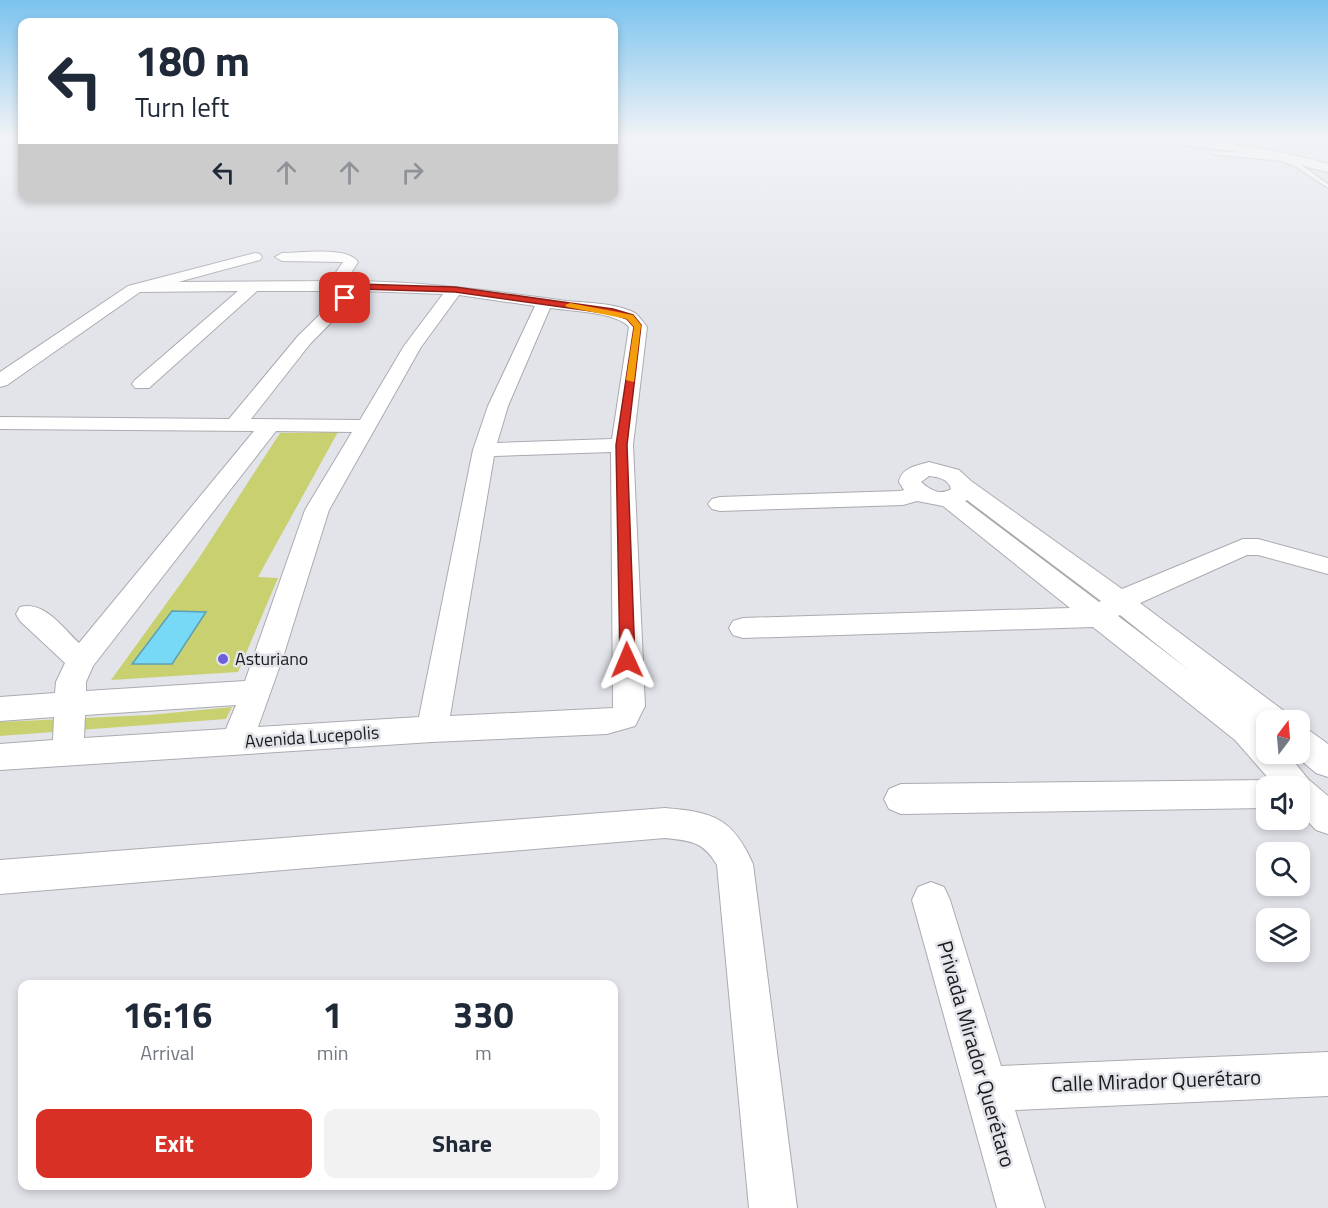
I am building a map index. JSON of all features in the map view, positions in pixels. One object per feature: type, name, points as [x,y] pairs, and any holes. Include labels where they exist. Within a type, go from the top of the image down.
[{"type":"street","points":[[0,381],[123,295],[144,287],[255,257]]},
{"type":"street","points":[[279,263],[345,270],[336,286]]},
{"type":"street","points":[[144,287],[255,285],[455,290],[544,301],[613,312],[630,317],[638,327],[622,445],[484,450]]},
{"type":"street","points":[[142,384],[255,285]]},
{"type":"street","points":[[234,426],[304,340],[358,286]]},
{"type":"street","points":[[237,742],[269,657],[317,510],[413,346],[455,290]]},
{"type":"street","points":[[432,729],[484,450],[506,386],[544,301]]},
{"type":"street","points":[[0,423],[366,426]]},
{"type":"street","points":[[68,751],[71,682],[81,661],[269,426]]},
{"type":"street","name":"Avenida Lucepolis","points":[[0,757],[432,729],[607,722],[624,717],[630,706],[622,445]]},
{"type":"street","points":[[720,504],[903,498],[918,492],[935,499],[955,493],[1109,609],[1258,710]]},
{"type":"street","points":[[743,628],[1109,609],[1243,547],[1258,547],[1328,566]]},
{"type":"street","points":[[1109,609],[1256,741]]},
{"type":"street","points":[[30,614],[81,661]]},
{"type":"street","points":[[0,709],[254,692]]},
{"type":"street","points":[[1310,748],[1328,762]]},
{"type":"street","points":[[1279,764],[1291,776]]},
{"type":"street","points":[[901,799],[1256,793]]},
{"type":"street","points":[[1310,796],[1328,819]]},
{"type":"street","points":[[0,877],[664,823],[687,825],[711,832],[727,846],[735,864],[772,1208]]},
{"type":"street","name":"Privada Mirador Querétaro","points":[[931,900],[1021,1208]]},
{"type":"street","name":"Calle Mirador Querétaro","points":[[985,1089],[1328,1074]]},
{"type":"green space","points":[[338,432],[258,577],[278,578],[238,672],[111,680],[197,561],[280,433]]},
{"type":"green space","points":[[232,707],[226,719],[0,736],[0,722],[149,715]]},
{"type":"water","points":[[172,611],[206,612],[172,664],[132,664]]},
{"type":"slow traffic","points":[[570,305],[630,317],[638,327],[631,380]]},
{"type":"place","name":"Asturiano","points":[[223,659]]},
{"type":"route","points":[[345,298],[358,286],[455,290],[613,312],[630,317],[638,327],[622,445],[627,660]]}]
